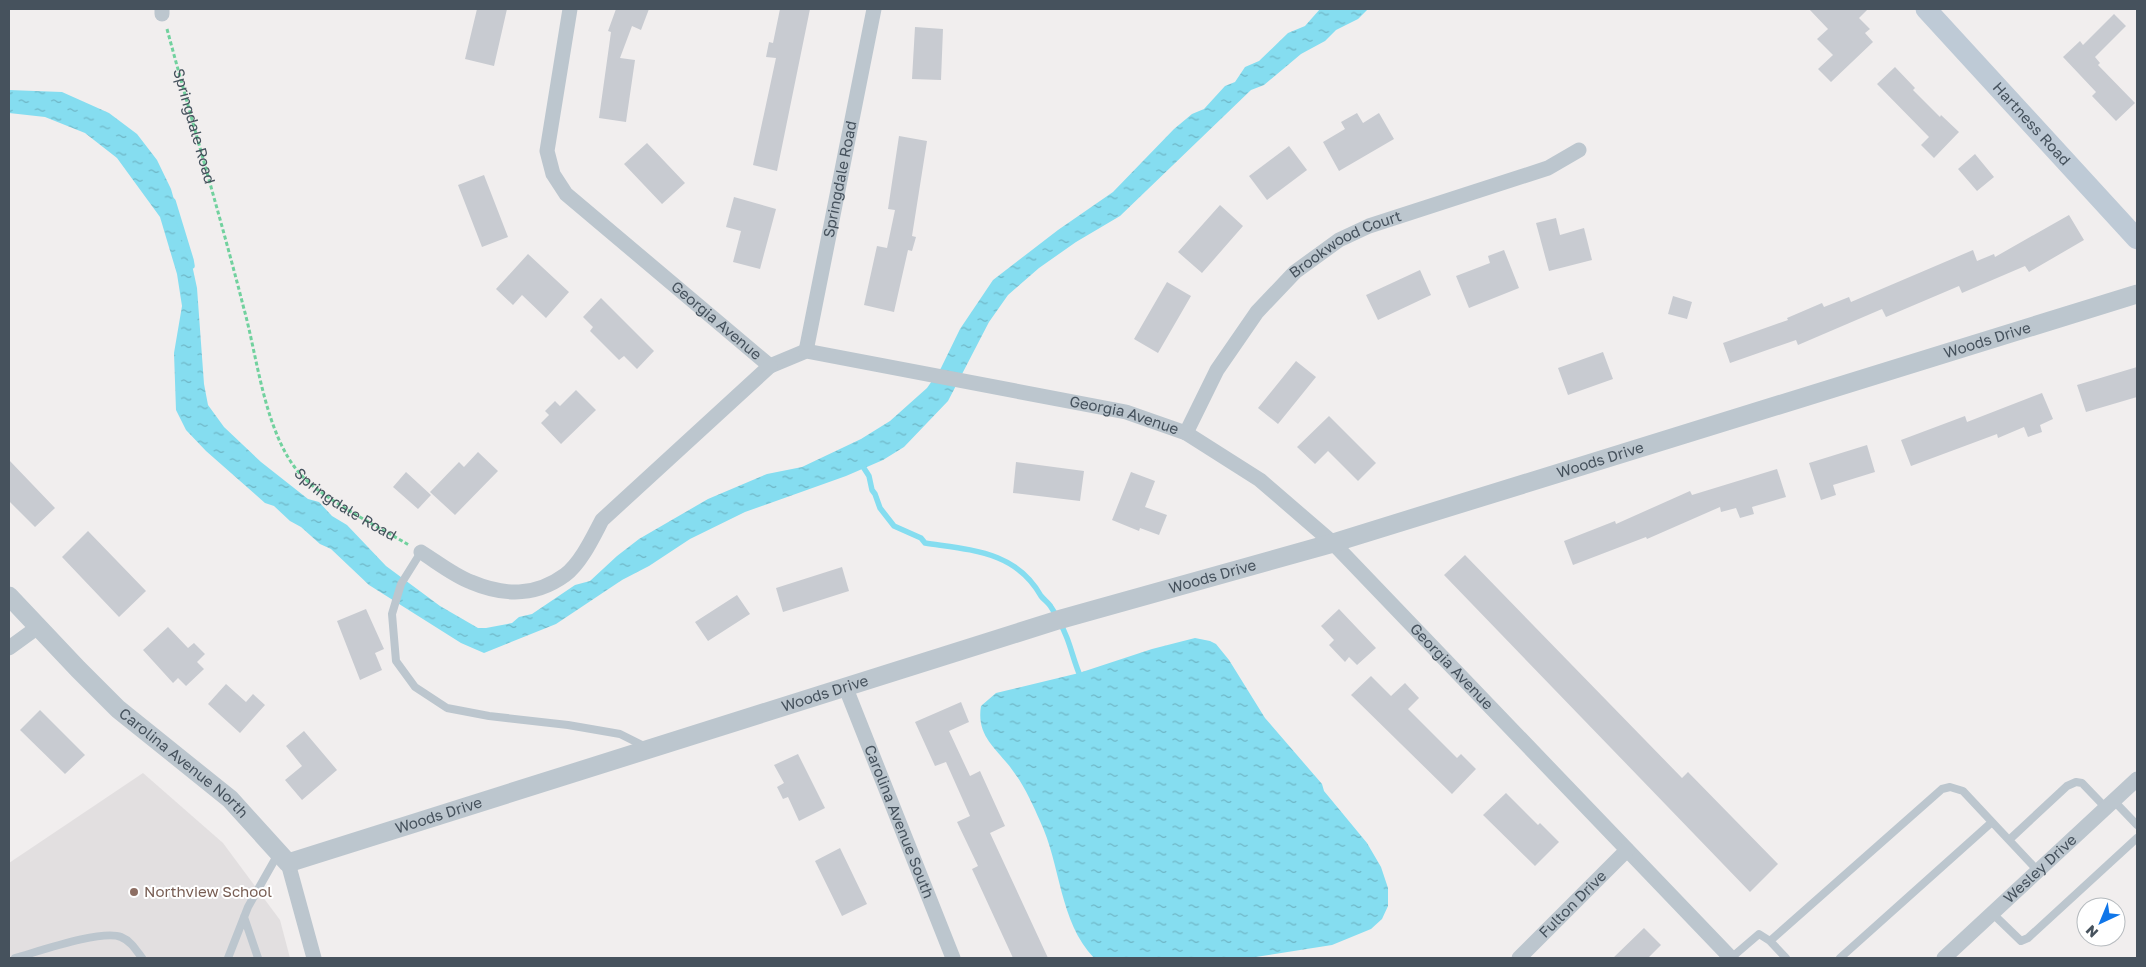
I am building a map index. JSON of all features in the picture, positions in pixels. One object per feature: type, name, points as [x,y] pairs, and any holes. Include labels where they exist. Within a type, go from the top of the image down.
[{"type":"main road","name":"Hartness Road","points":[[1926,9],[2137,239]]},
{"type":"street","name":"Georgia Avenue","points":[[570,9],[549,127],[547,151],[553,174],[566,194],[770,366],[806,350],[1126,412],[1186,433],[1260,480],[1333,543],[1731,958]]},
{"type":"street","name":"Springdale Road","points":[[806,350],[874,9]]},
{"type":"street","name":"Brookwood Court","points":[[1186,433],[1217,370],[1257,312],[1295,272],[1339,240],[1369,226],[1548,168],[1579,150]]},
{"type":"street","name":"Woods Drive","points":[[283,858],[649,748],[1058,620],[1333,543],[2137,294]]},
{"type":"street","points":[[421,552],[469,582],[502,593],[536,590],[566,574],[588,547],[602,520],[770,366]]},
{"type":"street","name":"Carolina Avenue North","points":[[9,596],[118,709],[230,799],[283,858],[314,958]]},
{"type":"street","points":[[9,648],[38,627]]},
{"type":"street","name":"Carolina Avenue South","points":[[845,686],[953,958]]},
{"type":"street","name":"Wesley Drive","points":[[1944,958],[2137,779]]},
{"type":"street","name":"Fulton Drive","points":[[1519,958],[1628,850]]},
{"type":"lane","points":[[421,552],[401,584],[394,602],[392,614],[396,661],[415,687],[447,708],[489,716],[568,725],[620,734],[649,748]]},
{"type":"lane","points":[[2009,840],[2072,783],[2082,783],[2137,825]]},
{"type":"lane","points":[[1770,941],[1942,789],[1950,786],[1963,791],[2038,871]]},
{"type":"lane","points":[[1840,958],[1992,822]]},
{"type":"lane","points":[[1992,913],[2021,941],[2028,938],[2137,838]]},
{"type":"lane","points":[[228,958],[244,917],[283,858]]},
{"type":"lane","points":[[244,917],[258,958]]},
{"type":"lane","points":[[16,958],[101,934],[119,936],[131,943],[142,958]]},
{"type":"lane","points":[[1731,958],[1759,934],[1770,941],[1786,958]]},
{"type":"path","name":"Springdale Road","points":[[162,11],[244,310],[271,418],[282,449],[302,475],[327,495],[421,552]]},
{"type":"shaded area","name":"Northview School","points":[[143,773],[223,843],[280,920],[290,958],[9,958],[9,863]]},
{"type":"water","points":[[1320,9],[1368,9],[1358,19],[1336,30],[1325,41],[1301,54],[1264,85],[1251,90],[1120,216],[1076,242],[1039,268],[1008,295],[989,322],[948,401],[904,447],[883,460],[846,476],[745,512],[690,539],[649,566],[622,580],[556,624],[484,653],[461,643],[369,585],[331,549],[320,544],[274,506],[265,503],[206,451],[186,430],[176,410],[174,353],[182,306],[177,274],[160,217],[117,158],[85,133],[45,117],[9,113],[9,90],[62,92],[109,113],[137,134],[157,160],[171,189],[191,260],[197,288],[204,384],[208,405],[224,427],[261,462],[308,499],[319,502],[332,516],[347,525],[386,566],[440,606],[478,628],[486,628],[512,623],[519,617],[532,614],[575,585],[590,581],[639,539],[708,499],[767,474],[802,467],[861,439],[890,421],[927,388],[941,368],[960,329],[993,280],[1058,230],[1113,192],[1174,129],[1192,114],[1204,109],[1225,86],[1235,82],[1245,67],[1259,61],[1288,33],[1305,26]]},
{"type":"water","points":[[1195,638],[1216,644],[1229,660],[1265,718],[1322,784],[1324,791],[1367,843],[1381,867],[1388,888],[1388,906],[1382,919],[1371,929],[1332,945],[1249,958],[1094,958],[1082,943],[1067,910],[1047,838],[1040,821],[1021,782],[989,742],[980,717],[981,706],[996,693],[1079,673],[1152,649]]},
{"type":"building","points":[[477,9],[507,9],[494,66],[465,59]]},
{"type":"building","points":[[616,9],[649,9],[641,30],[632,26],[620,58],[635,60],[626,122],[599,118],[611,32],[608,31]]},
{"type":"building","points":[[780,9],[810,9],[777,171],[753,165],[776,58],[766,57],[769,42],[773,43]]},
{"type":"building","points":[[1809,9],[1868,9],[1859,18],[1870,29],[1865,33],[1873,42],[1831,82],[1818,69],[1833,55],[1817,39],[1828,29]]},
{"type":"building","points":[[2114,14],[2126,26],[2095,57],[2100,63],[2098,65],[2135,103],[2116,121],[2092,96],[2096,92],[2063,57],[2080,41],[2083,45]]},
{"type":"building","points":[[915,27],[943,29],[941,80],[912,79]]},
{"type":"building","points":[[1895,67],[1915,88],[1913,90],[1940,117],[1941,115],[1959,132],[1934,158],[1921,145],[1929,137],[1877,84]]},
{"type":"building","points":[[1357,113],[1363,123],[1379,113],[1394,139],[1339,171],[1323,142],[1345,129],[1341,122]]},
{"type":"building","points":[[899,136],[927,141],[912,236],[916,237],[912,251],[908,250],[894,312],[864,305],[877,246],[887,248],[895,210],[888,209]]},
{"type":"building","points":[[647,143],[685,183],[662,204],[624,164]]},
{"type":"building","points":[[1289,146],[1307,170],[1267,200],[1249,176]]},
{"type":"building","points":[[1975,154],[1994,177],[1977,191],[1958,169]]},
{"type":"building","points":[[484,175],[508,237],[482,247],[458,185]]},
{"type":"building","points":[[734,197],[776,209],[760,269],[733,262],[741,231],[726,227]]},
{"type":"building","points":[[1220,205],[1243,226],[1202,273],[1178,252]]},
{"type":"building","points":[[2069,215],[2084,240],[2029,272],[2025,266],[1962,293],[1959,286],[1886,317],[1882,309],[1798,345],[1796,340],[1730,363],[1723,343],[1788,320],[1787,318],[1822,303],[1824,307],[1849,297],[1851,302],[1973,250],[1977,261],[1994,254],[1995,257]]},
{"type":"building","points":[[1556,218],[1560,235],[1584,228],[1592,260],[1549,271],[1536,223]]},
{"type":"building","points":[[1504,250],[1519,288],[1469,308],[1456,276],[1490,263],[1488,256]]},
{"type":"building","points":[[528,254],[569,292],[546,318],[522,295],[513,305],[496,289]]},
{"type":"building","points":[[1420,270],[1431,295],[1378,320],[1366,295]]},
{"type":"building","points":[[1167,282],[1191,296],[1158,353],[1134,339]]},
{"type":"building","points":[[1673,296],[1692,302],[1687,319],[1668,314]]},
{"type":"building","points":[[601,298],[654,351],[637,369],[624,356],[619,360],[590,331],[593,327],[583,317]]},
{"type":"building","points":[[1603,352],[1613,379],[1568,395],[1558,368]]},
{"type":"building","points":[[1296,361],[1316,377],[1278,424],[1258,408]]},
{"type":"building","points":[[2137,367],[2137,397],[2086,412],[2077,385]]},
{"type":"building","points":[[576,390],[596,410],[561,444],[541,423],[549,415],[545,411],[555,401],[560,406]]},
{"type":"building","points":[[2042,393],[2053,419],[2040,425],[2042,432],[2028,437],[2024,427],[1998,438],[1997,434],[1911,466],[1901,440],[1965,416],[1967,422]]},
{"type":"building","points":[[1329,416],[1376,463],[1358,481],[1328,451],[1315,464],[1297,447]]},
{"type":"building","points":[[1867,445],[1875,472],[1833,485],[1836,495],[1821,500],[1809,463]]},
{"type":"building","points":[[478,452],[498,471],[455,515],[430,492],[459,462],[464,467]]},
{"type":"building","points":[[9,460],[55,508],[35,527],[9,501]]},
{"type":"building","points":[[1016,462],[1084,471],[1080,501],[1013,493]]},
{"type":"building","points":[[1777,469],[1786,497],[1752,507],[1754,514],[1740,518],[1736,508],[1721,512],[1720,507],[1647,539],[1646,537],[1573,565],[1564,541],[1615,521],[1616,524],[1690,491],[1692,495]]},
{"type":"building","points":[[406,472],[431,495],[418,509],[393,487]]},
{"type":"building","points":[[1131,472],[1155,481],[1145,507],[1167,515],[1159,535],[1140,528],[1139,531],[1112,520]]},
{"type":"building","points":[[88,531],[146,591],[119,617],[62,557]]},
{"type":"building","points":[[1465,555],[1682,778],[1688,772],[1778,864],[1750,892],[1444,575]]},
{"type":"building","points":[[842,567],[849,591],[783,612],[776,588]]},
{"type":"building","points":[[737,595],[750,614],[708,641],[695,622]]},
{"type":"building","points":[[366,609],[384,649],[375,653],[382,670],[360,680],[337,621]]},
{"type":"building","points":[[1339,609],[1376,648],[1357,665],[1349,657],[1345,662],[1329,645],[1334,640],[1321,626]]},
{"type":"building","points":[[168,627],[188,648],[194,643],[205,654],[197,662],[204,669],[186,686],[178,678],[173,683],[143,650]]},
{"type":"building","points":[[1371,676],[1391,696],[1405,683],[1419,698],[1408,709],[1457,758],[1461,754],[1476,769],[1452,794],[1351,695]]},
{"type":"building","points":[[226,684],[246,702],[253,694],[265,705],[240,733],[208,704]]},
{"type":"building","points":[[961,702],[969,722],[949,731],[970,776],[980,771],[1005,826],[990,833],[1048,958],[1013,958],[972,869],[978,866],[957,822],[970,816],[946,762],[935,766],[915,722]]},
{"type":"building","points":[[40,710],[85,755],[65,774],[20,730]]},
{"type":"building","points":[[304,731],[337,770],[302,800],[285,780],[302,766],[286,746]]},
{"type":"building","points":[[798,754],[825,808],[799,821],[788,797],[783,799],[777,787],[784,783],[774,765]]},
{"type":"building","points":[[1506,793],[1538,825],[1540,823],[1559,842],[1535,866],[1483,815]]},
{"type":"building","points":[[840,848],[867,904],[842,916],[815,861]]},
{"type":"building","points":[[1644,928],[1661,945],[1648,958],[1613,958]]},
{"type":"waterway","points":[[173,201],[192,266]]},
{"type":"waterway","points":[[860,462],[869,476],[872,490],[880,508],[894,526],[921,538],[925,543],[991,555],[1019,570],[1031,581],[1060,622],[1081,678]]},
{"type":"place","name":"Northview School","points":[[134,892]]}]
